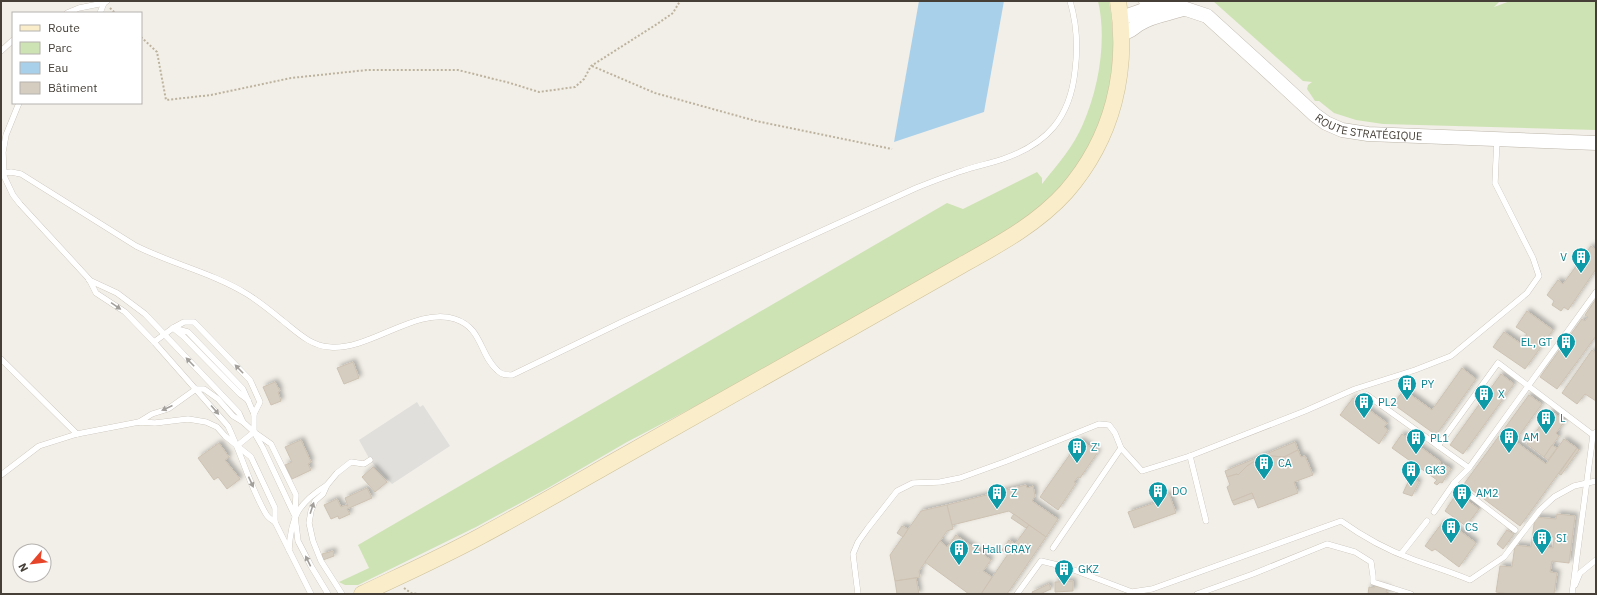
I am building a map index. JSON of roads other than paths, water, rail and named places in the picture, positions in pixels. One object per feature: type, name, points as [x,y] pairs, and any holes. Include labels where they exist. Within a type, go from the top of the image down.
[{"type":"main road","points":[[362,594],[480,537],[1004,242],[1036,221],[1054,205],[1074,182],[1090,159],[1102,135],[1117,90],[1122,60],[1121,26],[1118,1]]},
{"type":"street","name":"ROUTE STRATÉGIQUE","points":[[1133,1],[1181,5],[1207,16],[1218,24],[1314,115],[1332,126],[1354,133],[1596,143]]},
{"type":"street","name":"ROUTE STRATÉGIQUE","points":[[1121,26],[1128,15],[1147,10],[1147,2]]},
{"type":"street","points":[[1121,26],[1128,33],[1139,24],[1155,16],[1171,13],[1181,5]]},
{"type":"lane","points":[[3,173],[11,172],[21,174],[136,246],[155,256],[202,273],[247,294],[301,336],[320,346],[341,348],[415,322],[444,316],[466,324],[476,333],[490,361],[498,372],[504,375],[512,375],[624,321],[916,188],[962,171],[1004,159],[1030,147],[1050,132],[1064,113],[1073,89],[1077,57],[1076,32],[1070,1]]},
{"type":"lane","points":[[69,12],[79,8],[106,2]]},
{"type":"lane","points":[[101,12],[106,2]]},
{"type":"lane","points":[[1,52],[12,41]]},
{"type":"lane","points":[[19,104],[6,135],[2,152],[3,173],[7,184],[20,204],[89,279],[96,293],[125,312],[154,342],[228,426],[238,445],[242,463],[267,516],[275,522],[308,592]]},
{"type":"lane","points":[[858,594],[852,554],[864,533],[897,491],[913,483],[940,482],[960,478],[1099,424],[1109,425],[1115,433],[1121,448],[1142,471],[1190,456],[1305,411],[1355,389],[1415,370],[1452,356],[1527,294],[1539,276],[1533,258],[1495,183],[1497,138]]},
{"type":"lane","points":[[89,279],[117,293],[137,306],[239,413],[243,422]]},
{"type":"lane","points":[[1434,512],[1454,484],[1469,468],[1528,384],[1596,292]]},
{"type":"lane","points":[[154,342],[184,322],[194,322],[250,380],[260,402],[254,414]]},
{"type":"lane","points":[[173,328],[188,332],[243,389],[254,414],[254,432],[295,516]]},
{"type":"lane","points":[[1,359],[77,434]]},
{"type":"lane","points":[[1438,446],[1498,363],[1595,433],[1572,592]]},
{"type":"lane","points":[[138,422],[152,414],[168,409],[196,389],[204,389],[218,399],[233,416],[272,444],[296,495],[295,516],[298,540],[311,566],[328,594]]},
{"type":"lane","points":[[1367,395],[1469,468]]},
{"type":"lane","points":[[1,475],[39,446],[77,434],[138,422],[155,423],[188,419],[206,422],[217,427],[225,436],[251,457],[275,508],[275,522]]},
{"type":"lane","points":[[238,445],[254,432]]},
{"type":"lane","points":[[1053,548],[1121,448]]},
{"type":"lane","points":[[1190,456],[1206,521]]},
{"type":"lane","points":[[289,550],[290,531],[295,516],[303,504],[327,485],[337,473],[351,462],[364,464],[370,460]]},
{"type":"lane","points":[[1017,594],[1041,561],[1066,567],[1132,592],[1152,589],[1341,521],[1382,545],[1401,554],[1470,580],[1504,557],[1540,510],[1554,497],[1574,486],[1596,481]]},
{"type":"lane","points":[[1454,484],[1515,530]]},
{"type":"lane","points":[[327,485],[323,494],[315,501],[311,511],[310,523],[313,541],[321,561],[342,594]]},
{"type":"lane","points":[[1401,554],[1427,521]]},
{"type":"lane","points":[[1197,594],[1253,574],[1327,544],[1355,552],[1371,562],[1373,582],[1410,594]]},
{"type":"lane","points":[[1572,592],[1580,573],[1596,560]]},
{"type":"water","points":[[919,1],[1004,1],[984,112],[894,142]]},
{"type":"place","name":"V","points":[[1581,274]]},
{"type":"place","name":"EL, GT","points":[[1566,359]]},
{"type":"place","name":"PY","points":[[1407,401]]},
{"type":"place","name":"X","points":[[1484,411]]},
{"type":"place","name":"PL2","points":[[1364,419]]},
{"type":"place","name":"L","points":[[1546,435]]},
{"type":"place","name":"AM","points":[[1509,454]]},
{"type":"place","name":"PL1","points":[[1416,455]]},
{"type":"place","name":"Z'","points":[[1077,464]]},
{"type":"place","name":"CA","points":[[1264,480]]},
{"type":"place","name":"GK3","points":[[1411,487]]},
{"type":"place","name":"DO","points":[[1158,508]]},
{"type":"place","name":"Z","points":[[997,510]]},
{"type":"place","name":"AM2","points":[[1462,510]]},
{"type":"place","name":"CS","points":[[1451,544]]},
{"type":"place","name":"SI","points":[[1542,555]]},
{"type":"place","name":"Z Hall CRAY","points":[[959,566]]},
{"type":"place","name":"GKZ","points":[[1064,586]]}]
